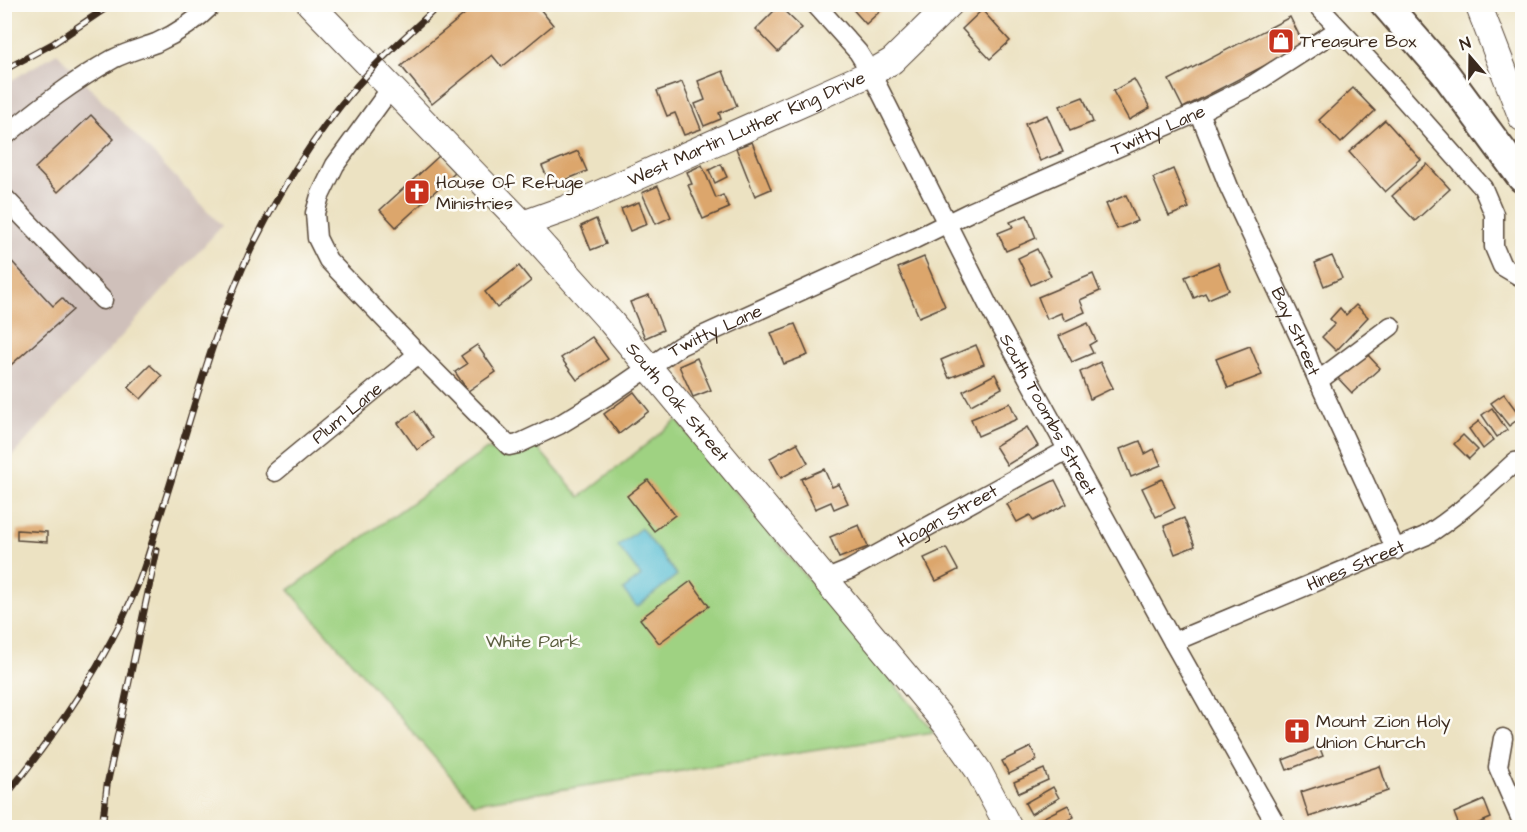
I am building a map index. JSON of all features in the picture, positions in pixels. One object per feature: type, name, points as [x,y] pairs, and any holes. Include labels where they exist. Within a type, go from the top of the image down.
[{"type":"main road","name":"South Oak Street","points":[[310,4],[523,224],[650,367],[945,723],[978,770],[1009,828]]},
{"type":"main road","name":"West Martin Luther King Drive","points":[[523,224],[565,209],[871,73],[892,61],[950,4]]},
{"type":"main road","points":[[1385,4],[1444,72],[1522,178]]},
{"type":"main road","points":[[1478,4],[1522,118]]},
{"type":"street","points":[[4,137],[56,94],[88,73],[117,57],[157,42],[183,29],[213,4]]},
{"type":"street","name":"South Toombs Street","points":[[815,4],[858,52],[871,73],[945,223],[1067,450],[1278,828]]},
{"type":"street","points":[[1316,4],[1483,188],[1494,214],[1494,247],[1502,266],[1519,276],[1522,275]]},
{"type":"street","name":"Twitty Lane","points":[[392,88],[335,165],[320,196],[315,213],[317,238],[328,260],[509,446],[558,425],[680,346],[915,239],[945,223],[1199,112],[1254,84],[1339,29]]},
{"type":"street","name":"Bay Street","points":[[1199,112],[1229,187],[1396,550]]},
{"type":"street","points":[[4,197],[103,300]]},
{"type":"street","points":[[1318,381],[1391,326]]},
{"type":"street","name":"Plum Lane","points":[[275,472],[418,354]]},
{"type":"street","name":"Hogan Street","points":[[827,579],[849,570],[1067,450]]},
{"type":"street","name":"Hines Street","points":[[1173,642],[1396,550],[1443,525],[1515,462],[1522,461]]},
{"type":"street","points":[[1503,738],[1498,767],[1522,822]]},
{"type":"shaded area","points":[[57,53],[222,226],[5,464],[5,84]]},
{"type":"green space","name":"White Park","points":[[677,420],[934,732],[474,803],[289,590],[487,449],[517,456],[536,446],[580,497]]},
{"type":"water","points":[[641,528],[677,575],[637,607],[623,590],[641,576],[618,546]]},
{"type":"building","points":[[477,4],[536,4],[553,25],[502,67],[492,55],[432,104],[401,66]]},
{"type":"building","points":[[848,4],[888,4],[866,24]]},
{"type":"building","points":[[779,6],[802,28],[778,52],[756,29]]},
{"type":"building","points":[[982,10],[1010,41],[990,59],[962,29]]},
{"type":"building","points":[[1290,17],[1304,45],[1183,108],[1169,80]]},
{"type":"building","points":[[723,71],[737,106],[719,113],[721,119],[704,126],[695,104],[705,100],[698,81]]},
{"type":"building","points":[[1134,79],[1150,108],[1129,120],[1113,91]]},
{"type":"building","points":[[682,82],[701,129],[684,135],[675,113],[667,116],[657,91]]},
{"type":"building","points":[[1353,88],[1375,111],[1341,143],[1319,120]]},
{"type":"building","points":[[1083,97],[1093,122],[1070,131],[1060,106]]},
{"type":"building","points":[[91,115],[114,139],[58,192],[35,168]]},
{"type":"building","points":[[1047,115],[1063,152],[1040,161],[1025,124]]},
{"type":"building","points":[[1385,120],[1421,160],[1385,192],[1349,152]]},
{"type":"building","points":[[752,142],[771,189],[755,196],[736,148]]},
{"type":"building","points":[[578,151],[587,171],[551,186],[542,166]]},
{"type":"building","name":"House Of Refuge Ministries","points":[[439,156],[455,173],[396,227],[380,210]]},
{"type":"building","points":[[721,164],[727,177],[715,183],[709,170]]},
{"type":"building","points":[[1427,164],[1450,189],[1415,221],[1392,196]]},
{"type":"building","points":[[702,165],[716,198],[723,195],[729,208],[703,219],[688,185],[692,184],[687,172]]},
{"type":"building","points":[[1173,169],[1189,208],[1169,216],[1153,178]]},
{"type":"building","points":[[658,186],[671,217],[656,224],[642,193]]},
{"type":"building","points":[[1126,195],[1137,221],[1117,229],[1106,204]]},
{"type":"building","points":[[639,202],[647,224],[630,231],[621,209]]},
{"type":"building","points":[[1027,215],[1036,238],[1006,251],[998,233],[1013,227],[1010,222]]},
{"type":"building","points":[[596,219],[606,244],[591,250],[581,226]]},
{"type":"building","points":[[1037,249],[1051,276],[1031,285],[1018,258]]},
{"type":"building","points":[[4,253],[53,306],[62,298],[73,310],[4,371]]},
{"type":"building","points":[[1332,256],[1342,278],[1324,286],[1315,263]]},
{"type":"building","points":[[924,257],[945,306],[919,317],[898,268]]},
{"type":"building","points":[[1218,263],[1229,290],[1208,299],[1205,293],[1194,298],[1185,277]]},
{"type":"building","points":[[519,266],[531,281],[497,308],[485,292]]},
{"type":"building","points":[[1093,274],[1100,291],[1080,300],[1085,312],[1065,321],[1061,313],[1047,319],[1038,297]]},
{"type":"building","points":[[649,295],[663,330],[645,338],[630,302]]},
{"type":"building","points":[[1356,305],[1368,317],[1336,351],[1322,337],[1335,324],[1330,319],[1340,308],[1346,315]]},
{"type":"building","points":[[1088,323],[1096,341],[1089,345],[1093,353],[1072,362],[1059,336]]},
{"type":"building","points":[[795,324],[808,355],[784,364],[771,333]]},
{"type":"building","points":[[592,337],[608,359],[577,380],[561,358]]},
{"type":"building","points":[[477,345],[496,372],[468,391],[455,372],[467,364],[461,356]]},
{"type":"building","points":[[976,345],[984,364],[949,378],[941,360]]},
{"type":"building","points":[[1250,346],[1262,375],[1228,388],[1216,359]]},
{"type":"building","points":[[1365,352],[1380,368],[1352,393],[1337,377]]},
{"type":"building","points":[[697,358],[711,390],[693,397],[679,366]]},
{"type":"building","points":[[1100,362],[1113,388],[1090,399],[1080,372]]},
{"type":"building","points":[[150,365],[162,376],[141,399],[128,387]]},
{"type":"building","points":[[995,374],[1002,388],[971,405],[963,391]]},
{"type":"building","points":[[634,392],[649,411],[619,434],[604,414]]},
{"type":"building","points":[[1504,394],[1521,417],[1509,426],[1491,403]]},
{"type":"building","points":[[1010,403],[1017,419],[978,436],[971,419]]},
{"type":"building","points":[[1492,408],[1507,430],[1497,437],[1482,415]]},
{"type":"building","points":[[415,411],[433,438],[417,450],[398,423]]},
{"type":"building","points":[[1479,421],[1494,440],[1483,449],[1469,429]]},
{"type":"building","points":[[1027,427],[1038,446],[1007,465],[995,446]]},
{"type":"building","points":[[1463,435],[1478,450],[1469,459],[1454,444]]},
{"type":"building","points":[[1140,441],[1145,454],[1154,449],[1161,465],[1131,477],[1120,449]]},
{"type":"building","points":[[797,443],[808,463],[781,478],[770,458]]},
{"type":"building","points":[[824,469],[832,487],[839,484],[848,503],[834,509],[831,502],[815,509],[801,479]]},
{"type":"building","points":[[1162,479],[1175,508],[1156,517],[1142,488]]},
{"type":"building","points":[[648,480],[675,515],[654,531],[627,496]]},
{"type":"building","points":[[1055,480],[1067,504],[1033,521],[1030,515],[1017,522],[1007,504]]},
{"type":"building","points":[[1184,518],[1195,546],[1175,554],[1164,526]]},
{"type":"building","points":[[859,525],[868,547],[839,558],[830,537]]},
{"type":"building","points":[[17,530],[47,532],[47,542],[17,540]]},
{"type":"building","points":[[946,548],[958,570],[936,581],[924,558]]},
{"type":"building","points":[[691,581],[709,606],[659,643],[640,619]]},
{"type":"building","points":[[1319,746],[1323,756],[1287,770],[1283,760]]},
{"type":"building","points":[[1031,747],[1037,760],[1009,774],[1002,761]]},
{"type":"building","points":[[1380,766],[1388,791],[1309,817],[1301,792]]},
{"type":"building","points":[[1044,769],[1048,780],[1019,793],[1014,782]]},
{"type":"building","points":[[1053,787],[1059,798],[1031,814],[1025,803]]},
{"type":"building","points":[[1484,800],[1491,818],[1467,828],[1460,828],[1454,813]]},
{"type":"building","points":[[1068,805],[1074,817],[1052,828],[1042,828],[1038,820]]},
{"type":"railway","points":[[4,70],[54,43],[112,4]]},
{"type":"railway","points":[[4,798],[43,748],[79,696],[125,613],[146,561],[225,311],[266,220],[307,151],[355,88],[440,4]]},
{"type":"railway","points":[[102,828],[107,785],[157,550]]},
{"type":"place","name":"Treasure Box","points":[[1281,41]]},
{"type":"place","name":"House Of Refuge Ministries","points":[[417,192]]},
{"type":"place","name":"Mount Zion Holy Union Church","points":[[1297,731]]}]
